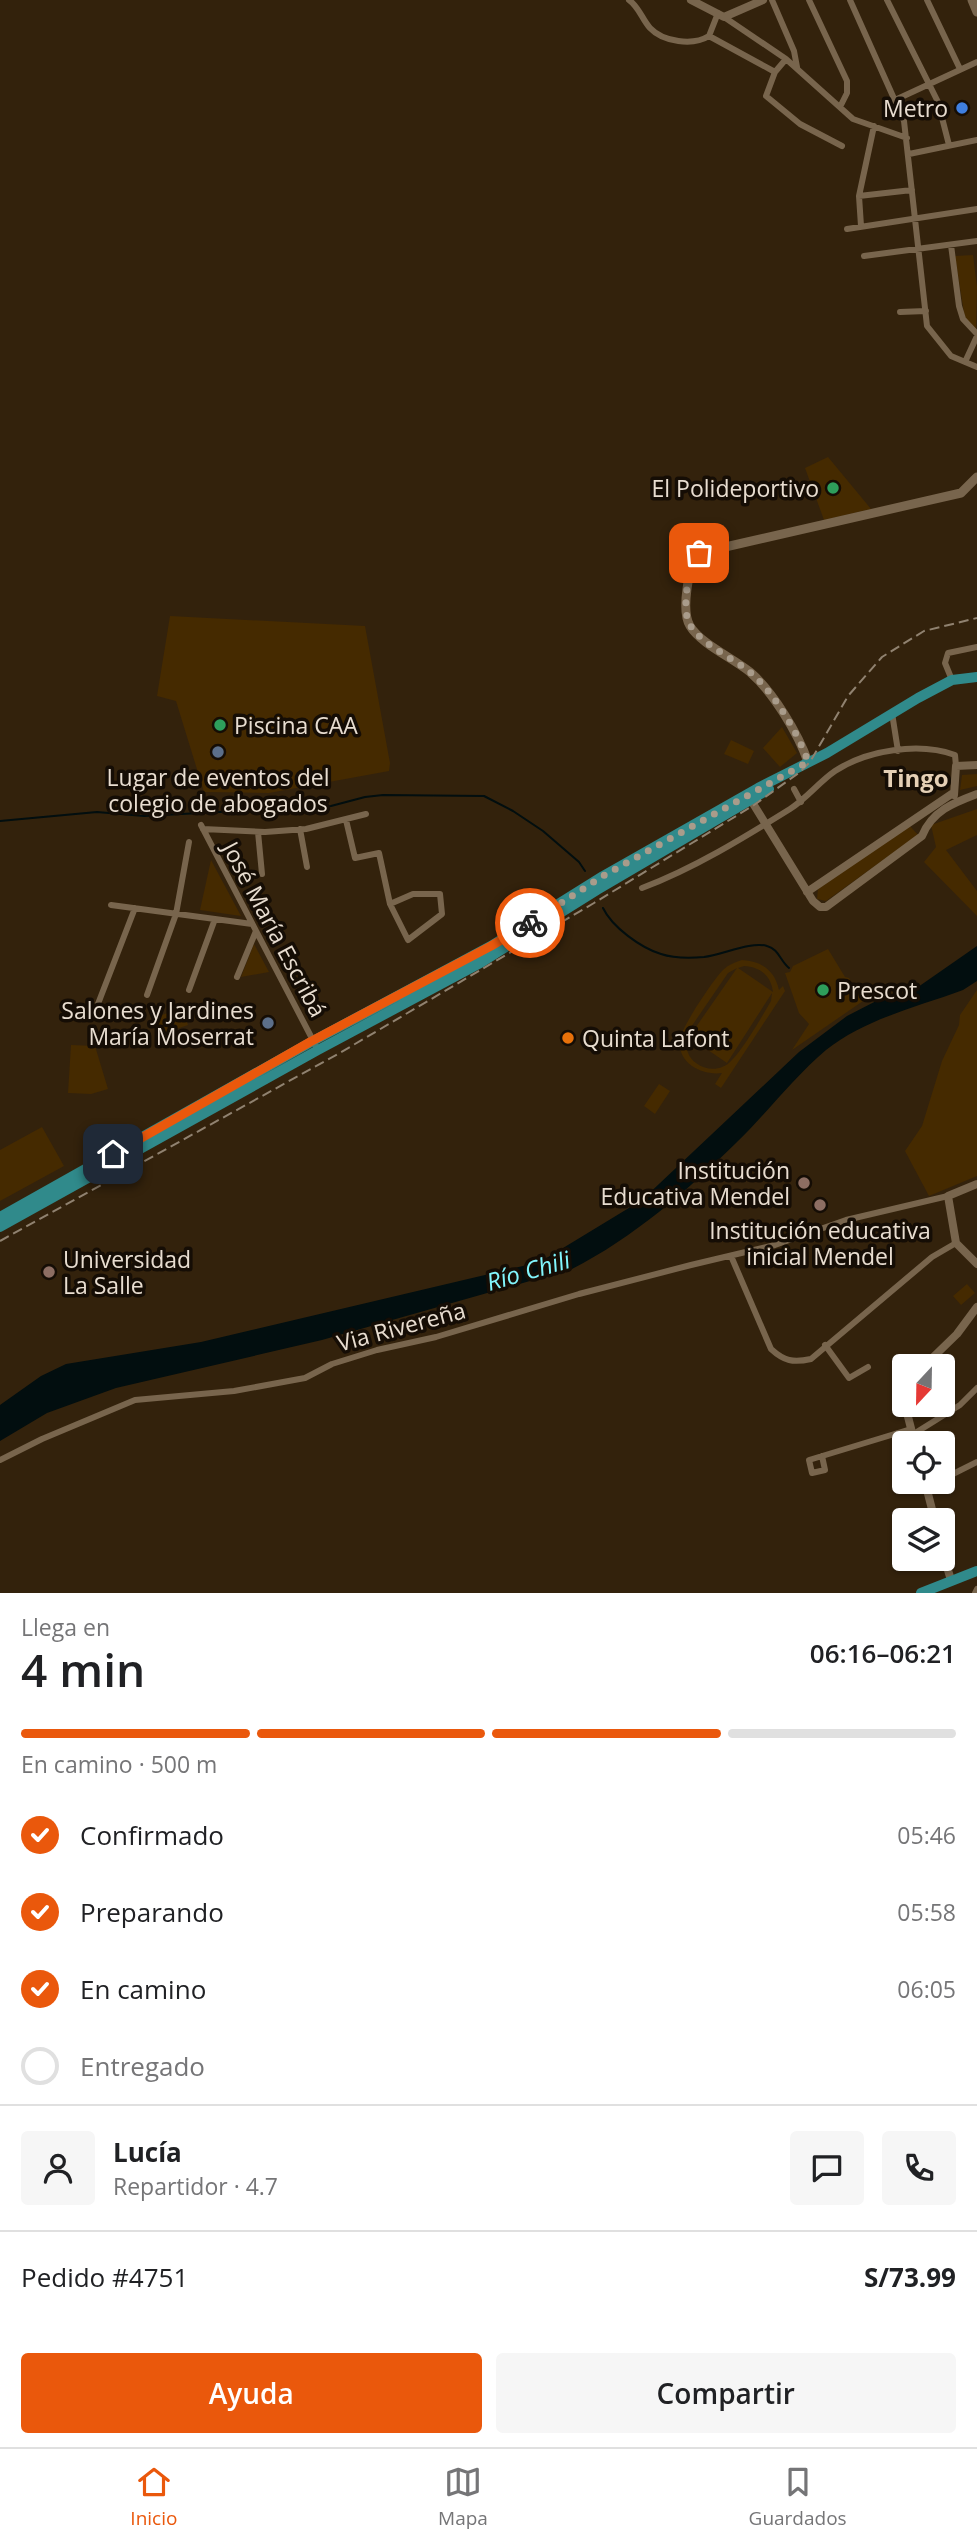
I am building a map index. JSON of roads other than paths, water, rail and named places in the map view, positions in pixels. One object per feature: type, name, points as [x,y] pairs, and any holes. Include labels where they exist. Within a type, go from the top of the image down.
[{"type":"main road","points":[[972,0],[977,12]]},
{"type":"main road","points":[[808,762],[799,741],[769,693],[751,673],[699,636],[689,624],[686,608],[693,560],[699,553],[961,493],[977,477]]},
{"type":"main road","points":[[0,1217],[316,1045],[482,962],[591,888],[750,798],[892,713],[952,680],[977,677]]},
{"type":"main road","points":[[0,1227],[316,1045]]},
{"type":"main road","points":[[921,1593],[977,1571]]},
{"type":"street","points":[[629,0],[652,31],[690,42],[709,36],[721,15],[746,3],[762,0]]},
{"type":"street","points":[[691,0],[721,15],[786,59],[853,119],[907,138]]},
{"type":"street","points":[[772,0],[794,51],[797,69]]},
{"type":"street","points":[[809,0],[847,82],[847,93],[840,107]]},
{"type":"street","points":[[860,0],[851,2],[904,121],[927,326],[951,356],[977,368]]},
{"type":"street","points":[[887,0],[930,83],[945,125],[948,145]]},
{"type":"street","points":[[927,0],[960,69]]},
{"type":"street","points":[[709,36],[775,72]]},
{"type":"street","points":[[786,59],[775,72],[766,96],[800,124],[842,146]]},
{"type":"street","points":[[895,100],[977,62]]},
{"type":"street","points":[[861,226],[859,196],[874,126]]},
{"type":"street","points":[[909,154],[977,140]]},
{"type":"street","points":[[859,196],[912,190]]},
{"type":"street","points":[[847,229],[977,209]]},
{"type":"street","points":[[864,256],[977,241]]},
{"type":"street","points":[[951,246],[959,306],[963,319],[977,335],[965,362]]},
{"type":"street","points":[[900,312],[926,311]]},
{"type":"street","points":[[952,680],[946,663],[948,653],[977,647]]},
{"type":"street","points":[[892,713],[898,751]]},
{"type":"street","points":[[642,888],[677,873],[765,824],[801,802],[834,771],[852,761],[898,751],[930,749],[955,755],[954,797],[929,821],[922,836],[826,907],[820,907],[813,901],[765,824],[750,798]]},
{"type":"street","points":[[956,766],[977,765]]},
{"type":"street","points":[[794,789],[801,802]]},
{"type":"street","points":[[807,891],[918,815],[954,797],[977,794]]},
{"type":"street","points":[[262,874],[258,832],[323,827],[366,814]]},
{"type":"street","points":[[918,815],[927,825]]},
{"type":"street","points":[[346,820],[355,858],[380,853],[390,904],[408,940],[442,914],[440,894],[412,894],[390,904]]},
{"type":"street","name":"José María Escribá","points":[[258,832],[202,827],[316,1045]]},
{"type":"street","points":[[300,829],[307,867]]},
{"type":"street","points":[[147,995],[176,914],[190,842]]},
{"type":"street","points":[[111,905],[254,927],[237,977]]},
{"type":"street","points":[[96,1009],[135,908]]},
{"type":"street","points":[[189,990],[215,919]]},
{"type":"street","name":"Via Rivereña","points":[[0,1460],[42,1439],[135,1400],[234,1391],[305,1378],[352,1357],[436,1337],[579,1294],[775,1245],[846,1220],[948,1196],[977,1184]]},
{"type":"street","points":[[948,1196],[956,1243],[977,1264]]},
{"type":"street","points":[[731,1255],[771,1349],[781,1358],[795,1363],[811,1359],[932,1257],[956,1243]]},
{"type":"street","points":[[939,1354],[977,1307]]},
{"type":"street","points":[[825,1346],[849,1378],[869,1367]]},
{"type":"street","points":[[921,1431],[960,1405],[977,1388]]},
{"type":"street","points":[[822,1456],[892,1441]]},
{"type":"street","points":[[955,1473],[977,1462]]},
{"type":"street","points":[[948,1571],[951,1580]]},
{"type":"water","name":"Río Chili","points":[[977,946],[977,981],[963,990],[874,1022],[841,1039],[803,1072],[699,1178],[638,1228],[572,1269],[322,1340],[116,1388],[47,1413],[0,1441],[0,1405],[41,1376],[66,1364],[201,1342],[540,1262],[642,1200],[799,1052],[847,1016],[882,998],[908,994]]},
{"type":"waterway","points":[[0,821],[97,812],[144,816],[331,806],[383,795],[484,796],[543,831],[579,862],[585,871]]},
{"type":"waterway","points":[[603,908],[628,936],[661,954],[704,957],[760,945],[774,950],[789,968]]},
{"type":"railway","points":[[0,1241],[338,1054],[754,805],[810,762],[848,696],[882,657],[924,631],[977,618]]},
{"type":"place","name":"Metro","points":[[962,108]]},
{"type":"place","name":"El Polideportivo","points":[[833,488]]},
{"type":"place","name":"Piscina CAA","points":[[220,725]]},
{"type":"place","name":"Lugar de eventos del colegio de abogados","points":[[218,752]]},
{"type":"place","name":"Prescot","points":[[823,990]]},
{"type":"place","name":"Salones y Jardines María Moserrat","points":[[268,1023]]},
{"type":"place","name":"Quinta Lafont","points":[[568,1038]]},
{"type":"place","name":"Institución Educativa Mendel","points":[[804,1183]]},
{"type":"place","name":"Institución educativa inicial Mendel","points":[[820,1205]]},
{"type":"place","name":"Universidad La Salle","points":[[49,1272]]},
{"type":"district","name":"Tingo","points":[[916,777]]}]
